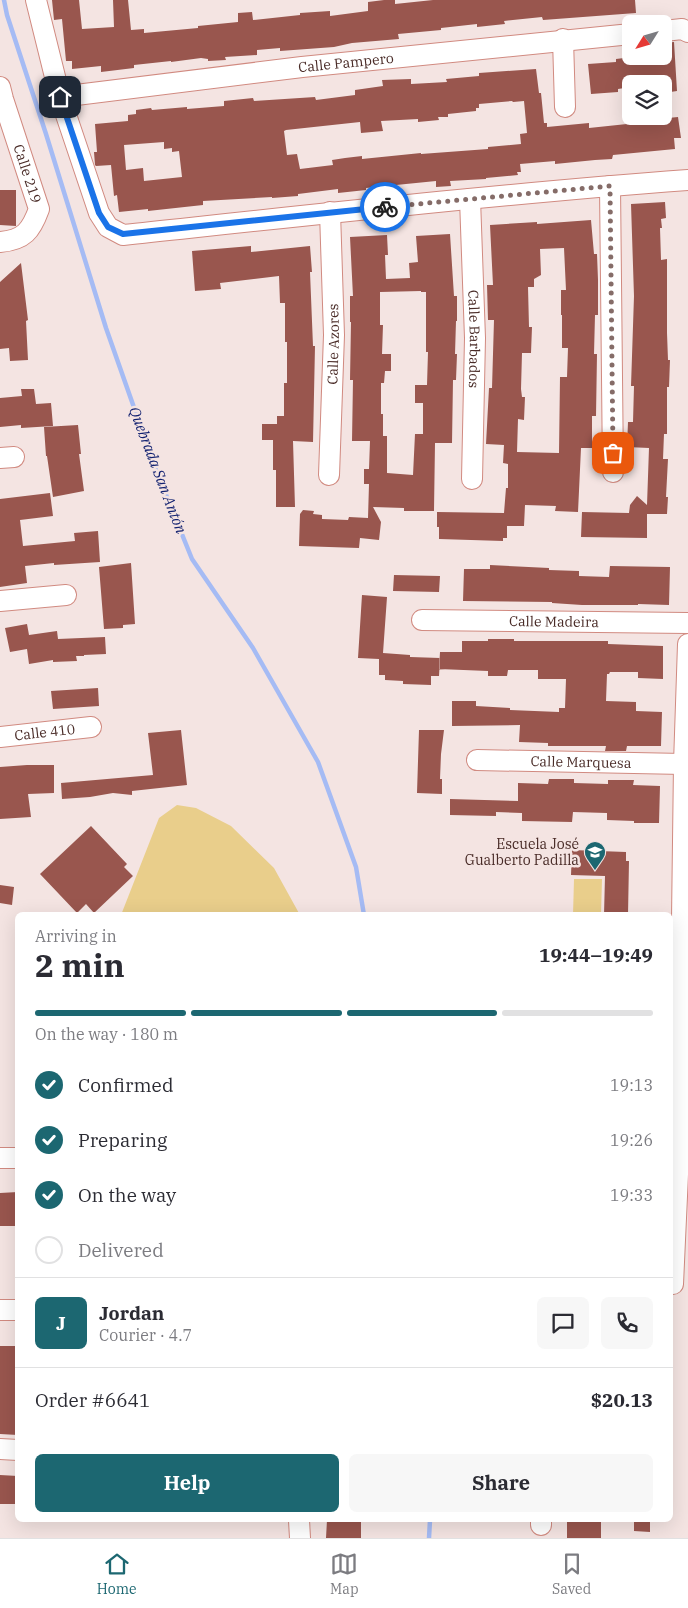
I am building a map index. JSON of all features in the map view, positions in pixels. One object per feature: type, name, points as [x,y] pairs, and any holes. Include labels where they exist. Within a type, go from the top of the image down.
[{"type":"street","points":[[36,0],[60,97],[99,213],[108,227],[123,234],[330,212],[688,180]]},
{"type":"street","points":[[672,30],[682,29],[688,32]]},
{"type":"street","name":"Calle Pampero","points":[[60,97],[302,67],[622,35]]},
{"type":"street","points":[[563,40],[565,107]]},
{"type":"street","name":"Calle 219","points":[[0,242],[21,238],[35,221],[39,210],[1,95]]},
{"type":"street","points":[[610,186],[613,472]]},
{"type":"street","name":"Calle Barbados","points":[[470,200],[475,338],[472,479]]},
{"type":"street","name":"Calle Azores","points":[[329,475],[334,335],[330,212]]},
{"type":"street","points":[[0,601],[66,595]]},
{"type":"street","name":"Calle Madeira","points":[[422,620],[688,623]]},
{"type":"street","points":[[677,1284],[684,1152],[684,764],[688,644]]},
{"type":"street","name":"Calle 410","points":[[0,737],[91,727]]},
{"type":"street","name":"Calle Marquesa","points":[[477,760],[684,764]]},
{"type":"street","points":[[0,1158],[15,1158]]},
{"type":"street","points":[[0,1310],[15,1310]]},
{"type":"street","points":[[0,1449],[15,1450]]},
{"type":"street","points":[[299,1522],[300,1538]]},
{"type":"shaded area","points":[[177,805],[196,808],[231,826],[274,868],[298,912],[122,912],[159,818]]},
{"type":"shaded area","points":[[574,879],[602,879],[601,912],[573,912]]},
{"type":"building","points":[[52,0],[79,0],[82,29],[114,27],[113,0],[128,0],[131,30],[144,29],[144,33],[238,22],[238,13],[252,12],[253,20],[300,15],[300,13],[330,11],[330,16],[368,11],[368,2],[384,0],[395,0],[395,4],[433,0],[635,0],[636,13],[543,20],[542,17],[504,21],[505,24],[477,27],[477,24],[398,34],[399,39],[352,43],[334,47],[280,51],[280,48],[257,50],[257,55],[225,57],[226,60],[208,61],[208,59],[201,58],[134,65],[134,68],[101,72],[101,66],[72,69],[72,61],[66,61],[62,19],[54,20]]},
{"type":"building","points":[[672,42],[674,42],[677,91],[672,92],[672,75],[622,75],[622,88],[618,89],[618,92],[591,94],[588,64],[616,62],[616,59],[622,58],[622,65],[672,65]]},
{"type":"building","points":[[536,69],[544,123],[547,123],[547,127],[589,123],[589,128],[622,125],[672,125],[672,118],[678,117],[681,138],[674,138],[675,149],[613,155],[612,159],[555,164],[555,161],[520,164],[521,172],[517,172],[518,175],[450,181],[451,186],[436,187],[436,181],[366,188],[366,190],[338,193],[338,189],[298,194],[298,196],[203,201],[203,205],[148,211],[148,209],[119,212],[117,195],[114,196],[111,165],[95,165],[94,152],[97,152],[95,124],[128,121],[128,115],[136,114],[136,110],[224,106],[224,101],[253,98],[254,101],[315,97],[316,100],[355,95],[355,90],[383,86],[382,80],[411,79],[411,84],[447,82],[446,79],[479,76],[479,73]],"holes":[[[524,101],[527,133],[520,134],[521,144],[488,147],[488,149],[362,159],[362,156],[332,160],[333,165],[300,169],[297,154],[287,155],[284,131],[286,130],[360,122],[361,133],[383,131],[381,121],[418,119],[418,122],[439,120],[438,117],[448,117],[448,114],[476,111],[476,108],[479,108],[479,104]],[[164,142],[164,149],[172,148],[172,152],[179,151],[182,177],[144,181],[143,168],[126,170],[124,145]]]},
{"type":"building","points":[[0,190],[16,190],[16,226],[0,225]]},
{"type":"building","points":[[665,202],[666,218],[661,219],[662,228],[660,228],[661,260],[667,259],[667,333],[668,360],[670,360],[669,387],[667,387],[667,434],[664,434],[663,459],[668,459],[667,514],[647,514],[647,538],[581,537],[582,512],[629,513],[630,505],[637,496],[647,505],[649,448],[627,447],[628,422],[633,422],[634,386],[631,386],[634,296],[631,204]]},
{"type":"building","points":[[591,220],[594,254],[597,254],[598,315],[595,315],[594,354],[597,354],[596,416],[592,416],[592,448],[581,448],[578,512],[555,511],[556,506],[525,505],[524,526],[507,526],[507,538],[503,538],[503,541],[439,539],[437,512],[504,513],[506,488],[508,488],[508,464],[503,463],[504,445],[486,444],[489,388],[492,388],[494,320],[488,320],[487,285],[493,285],[490,225],[537,222],[537,224]],"holes":[[[564,248],[566,290],[561,290],[562,348],[568,348],[567,377],[560,377],[559,453],[517,452],[518,419],[524,420],[525,397],[522,397],[521,389],[522,353],[531,353],[532,327],[529,327],[528,287],[534,287],[534,279],[541,275],[540,249]]]},
{"type":"building","points":[[450,234],[454,296],[457,296],[455,354],[457,354],[456,380],[453,380],[452,443],[435,443],[434,511],[404,511],[404,508],[373,507],[381,522],[379,540],[360,538],[359,548],[299,546],[300,514],[303,510],[314,511],[313,514],[322,515],[322,519],[348,520],[349,517],[368,518],[369,484],[364,484],[364,469],[369,469],[370,441],[352,441],[353,380],[350,380],[350,296],[353,296],[350,237],[387,235],[388,255],[385,255],[386,279],[410,278],[409,263],[418,262],[416,236]],"holes":[[[380,292],[426,292],[427,385],[415,385],[415,403],[423,403],[423,434],[415,434],[413,475],[387,473],[387,436],[383,436],[381,383],[384,383],[385,371],[391,371],[391,354],[382,354],[383,325],[380,325]]]},
{"type":"building","points":[[251,246],[251,252],[310,246],[313,346],[315,346],[313,442],[293,441],[295,507],[276,507],[276,470],[273,470],[273,440],[262,440],[262,424],[277,424],[277,416],[284,416],[284,383],[287,383],[287,342],[285,342],[285,303],[280,303],[279,276],[220,283],[221,289],[195,291],[192,251]]},
{"type":"building","points":[[21,263],[28,320],[26,321],[28,360],[10,361],[9,348],[0,349],[0,282]]},
{"type":"building","points":[[21,389],[34,389],[36,404],[51,403],[53,426],[21,428],[21,425],[0,427],[0,398],[22,396]]},
{"type":"building","points":[[78,425],[81,454],[79,454],[84,491],[53,497],[46,456],[44,427]]},
{"type":"building","points":[[50,493],[53,516],[20,520],[23,546],[75,541],[74,533],[98,531],[100,562],[25,566],[27,583],[0,587],[0,499]]},
{"type":"building","points":[[131,563],[135,624],[123,625],[123,628],[104,629],[99,567]]},
{"type":"building","points":[[490,565],[579,571],[579,576],[609,577],[610,566],[670,567],[669,605],[582,605],[552,602],[463,601],[464,569],[490,569]]},
{"type":"building","points":[[394,575],[440,576],[439,592],[393,591]]},
{"type":"building","points":[[362,595],[387,597],[383,653],[410,655],[410,657],[440,658],[439,676],[431,676],[431,685],[403,684],[403,681],[385,680],[385,675],[379,675],[379,659],[358,658]]},
{"type":"building","points":[[27,624],[29,635],[57,631],[58,639],[105,637],[106,654],[76,656],[77,661],[53,662],[53,660],[29,664],[27,649],[10,652],[5,628]]},
{"type":"building","points":[[488,639],[514,639],[514,641],[608,641],[608,644],[663,646],[663,679],[638,678],[638,672],[610,672],[607,674],[606,701],[636,702],[636,711],[662,712],[661,746],[627,746],[626,751],[605,751],[606,746],[548,746],[548,743],[519,742],[520,725],[452,726],[452,701],[476,701],[476,706],[510,708],[510,710],[559,712],[559,708],[565,708],[566,679],[538,679],[538,670],[508,670],[507,676],[488,676],[488,671],[439,669],[440,652],[462,652],[462,641],[488,641]]},
{"type":"building","points":[[98,688],[99,706],[53,709],[51,691]]},
{"type":"building","points":[[181,730],[187,785],[132,791],[132,795],[113,793],[62,799],[61,783],[153,775],[148,733]]},
{"type":"building","points":[[419,730],[444,730],[440,779],[442,779],[442,794],[417,793]]},
{"type":"building","points":[[54,765],[54,793],[28,794],[31,817],[0,819],[0,767]]},
{"type":"building","points":[[549,779],[574,779],[574,783],[608,784],[608,780],[634,780],[633,785],[660,786],[659,823],[607,820],[607,813],[573,812],[572,822],[522,821],[522,813],[496,812],[496,816],[450,815],[450,799],[518,801],[518,783],[548,784]]},
{"type":"building","points":[[91,826],[127,864],[124,867],[133,876],[95,912],[86,904],[76,912],[40,874]]},
{"type":"building","points":[[572,850],[626,852],[626,861],[629,861],[628,912],[604,912],[605,876],[571,875]]},
{"type":"building","points":[[0,885],[14,887],[12,905],[0,903]]},
{"type":"building","points":[[15,1192],[15,1226],[0,1226],[0,1193]]},
{"type":"building","points":[[0,1346],[15,1346],[15,1435],[0,1434]]},
{"type":"building","points":[[0,1475],[15,1476],[15,1504],[0,1504]]},
{"type":"building","points":[[327,1522],[361,1522],[361,1538],[326,1538]]},
{"type":"building","points":[[567,1522],[601,1522],[601,1538],[567,1538]]},
{"type":"building","points":[[634,1522],[650,1522],[650,1532],[634,1531]]},
{"type":"waterway","name":"Quebrada San Antón","points":[[4,0],[7,15],[106,328],[156,470],[192,559],[253,648],[318,762],[356,867],[364,912]]},
{"type":"waterway","name":"Quebrada San Antón","points":[[429,1538],[430,1522]]},
{"type":"way so far","points":[[385,207],[610,186],[613,453]]},
{"type":"place","name":"Escuela José Gualberto Padilla","points":[[595,871]]},
{"type":"route","points":[[60,97],[99,213],[108,227],[123,234],[385,207]]}]
